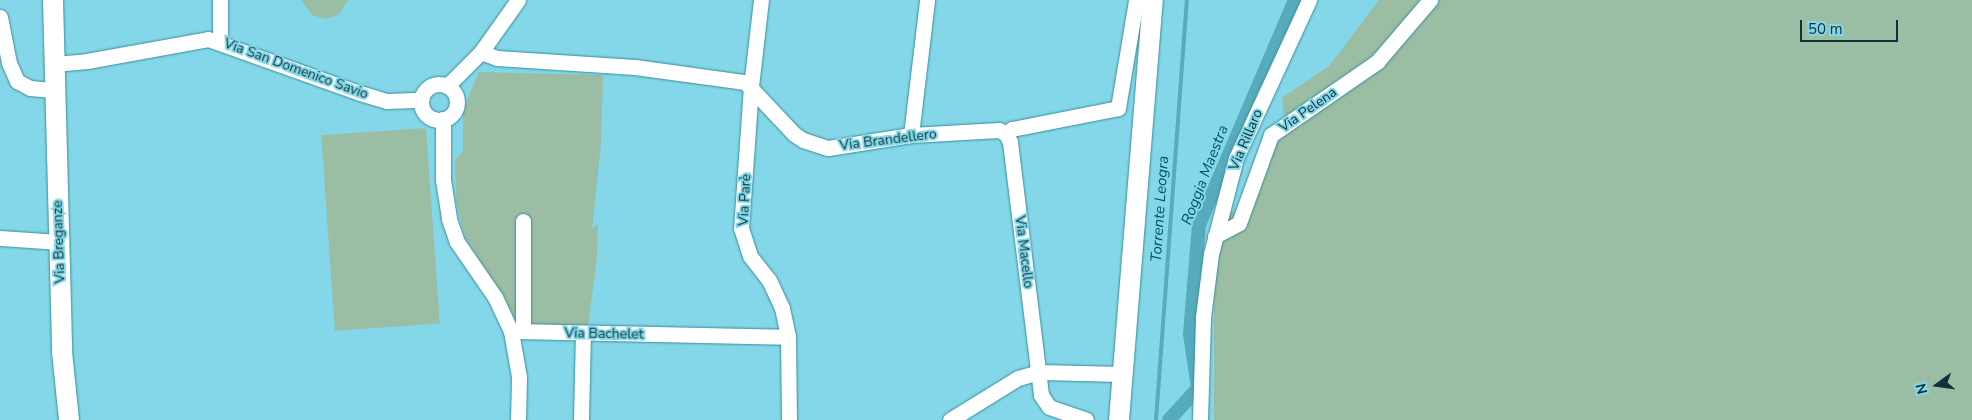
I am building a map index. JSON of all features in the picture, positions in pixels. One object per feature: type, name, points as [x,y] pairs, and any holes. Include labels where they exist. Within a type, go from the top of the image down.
[{"type":"main road","name":"Via Breganze","points":[[53,0],[62,352],[69,420]]},
{"type":"main road","points":[[1119,420],[1153,0]]},
{"type":"street","points":[[220,0],[220,42]]},
{"type":"street","points":[[448,86],[457,101],[453,112],[443,119],[427,116],[421,100],[430,86],[448,86],[481,52],[518,0]]},
{"type":"street","name":"Via Parè","points":[[761,0],[751,86],[751,112],[741,228],[750,256],[769,280],[782,308],[788,337],[789,420]]},
{"type":"street","points":[[911,135],[927,0]]},
{"type":"street","name":"Via Brandellero","points":[[751,86],[794,134],[816,145],[844,147],[911,135],[989,130],[1006,134],[1012,129],[1118,108],[1136,0]]},
{"type":"street","name":"Via Rillaro","points":[[1200,420],[1203,317],[1215,236],[1236,158],[1309,0]]},
{"type":"street","name":"Via Pelena","points":[[1215,236],[1238,223],[1271,135],[1377,62],[1430,0]]},
{"type":"street","points":[[0,17],[9,63],[17,81],[30,88],[55,90]]},
{"type":"street","name":"Via San Domenico Savio","points":[[54,64],[95,60],[194,40],[220,42],[360,93],[387,100],[421,100]]},
{"type":"street","points":[[481,52],[497,58],[635,68],[736,80],[751,86]]},
{"type":"street","points":[[443,119],[443,180],[449,219],[457,242],[496,297],[517,331]]},
{"type":"street","name":"Via Macello","points":[[1006,134],[1010,142],[1041,395],[1049,407],[1086,420]]},
{"type":"street","points":[[518,420],[517,331],[523,221]]},
{"type":"street","points":[[0,238],[59,242]]},
{"type":"street","name":"Via Bachelet","points":[[517,331],[583,334],[788,337]]},
{"type":"street","points":[[581,420],[587,378],[583,334]]},
{"type":"street","points":[[950,420],[1018,378],[1039,372],[1122,374]]},
{"type":"green space","points":[[301,0],[348,0],[339,14],[326,19],[312,15]]},
{"type":"green space","points":[[1379,0],[1422,0],[1394,45],[1284,118],[1282,98],[1329,66]]},
{"type":"green space","points":[[1434,0],[1972,0],[1972,420],[1214,420],[1214,277],[1225,216],[1254,198],[1278,130],[1392,57]]},
{"type":"green space","points":[[479,72],[603,75],[601,144],[592,229],[598,224],[597,258],[588,327],[531,326],[516,320],[464,235],[456,199],[455,160],[463,151],[463,110]]},
{"type":"green space","points":[[426,128],[440,324],[335,331],[321,135]]},
{"type":"waterway","name":"Torrente Leogra","points":[[1156,420],[1187,0]]},
{"type":"waterway","name":"Roggia Maestra","points":[[1169,420],[1198,388],[1190,334],[1199,225],[1295,0]]}]
